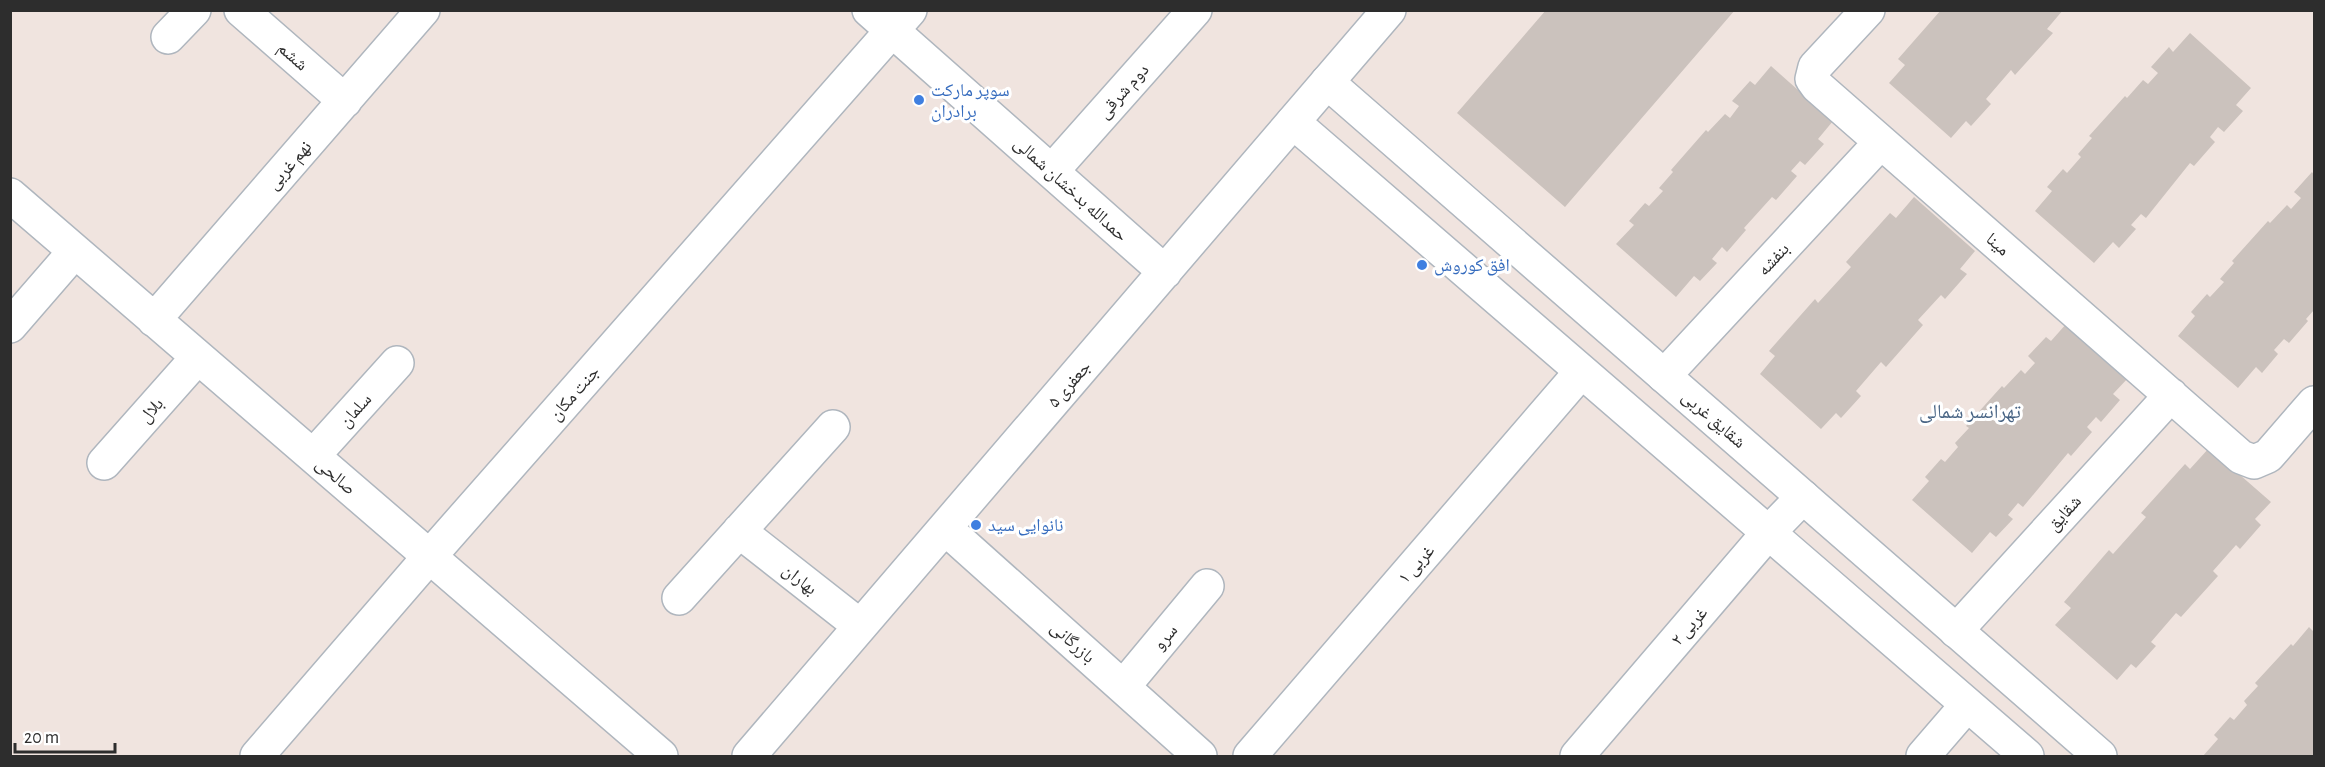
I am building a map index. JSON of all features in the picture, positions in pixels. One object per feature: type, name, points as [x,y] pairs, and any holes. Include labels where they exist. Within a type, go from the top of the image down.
[{"type":"street","points":[[168,37],[194,10]]},
{"type":"street","name":"ششم","points":[[241,10],[345,101]]},
{"type":"street","name":"نهم غربی","points":[[154,320],[423,10]]},
{"type":"street","name":"دوم شرقی","points":[[1052,171],[1195,10]]},
{"type":"street","name":"جعفری ۵","points":[[749,756],[1389,10]]},
{"type":"street","name":"مینا","points":[[1868,10],[1815,67],[1812,79],[1816,86],[2241,457],[2254,462],[2268,456],[2314,403]]},
{"type":"street","name":"حمدالله بدخشان شمالی","points":[[891,17],[1052,171],[1165,272]]},
{"type":"street","name":"جنت مکان","points":[[257,756],[891,17]]},
{"type":"street","name":"شقایق غربی","points":[[1327,82],[2100,756]]},
{"type":"street","points":[[1293,122],[2027,756]]},
{"type":"street","name":"بنفشه","points":[[1664,376],[1881,142]]},
{"type":"street","name":"صالحی","points":[[10,195],[661,756]]},
{"type":"street","points":[[10,326],[75,251]]},
{"type":"street","name":"بلال","points":[[104,463],[198,357]]},
{"type":"street","name":"سلمان","points":[[313,456],[397,363]]},
{"type":"street","name":"۱ غربی","points":[[1250,756],[1581,372]]},
{"type":"street","name":"شقایق","points":[[1956,631],[2171,395]]},
{"type":"street","points":[[679,598],[833,427]]},
{"type":"street","name":"۲ غربی","points":[[1577,756],[1768,533],[1803,497]]},
{"type":"street","name":"بازرگانی","points":[[945,528],[1200,756]]},
{"type":"street","name":"بهاران","points":[[739,531],[860,626]]},
{"type":"street","name":"سرو","points":[[1123,687],[1207,586]]},
{"type":"street","points":[[1923,756],[1967,705]]},
{"type":"building","points":[[1546,10],[1735,10],[1565,207],[1457,113]]},
{"type":"building","points":[[1941,10],[2063,10],[2047,29],[2053,33],[2015,75],[2011,70],[1986,99],[1991,104],[1971,126],[1966,121],[1951,138],[1889,83],[1905,65],[1898,59]]},
{"type":"building","points":[[2190,33],[2251,88],[2236,105],[2243,111],[2224,132],[2218,127],[2210,137],[2215,142],[2194,166],[2190,163],[2146,218],[2141,214],[2131,225],[2136,229],[2119,248],[2113,242],[2094,263],[2035,211],[2052,191],[2047,187],[2063,169],[2067,173],[2081,157],[2078,154],[2092,138],[2089,136],[2125,96],[2127,98],[2143,80],[2148,84],[2158,73],[2151,67],[2169,47],[2173,52]]},
{"type":"building","points":[[1771,66],[1833,121],[1818,139],[1824,144],[1805,165],[1800,161],[1791,171],[1797,176],[1776,200],[1772,197],[1744,228],[1746,230],[1727,252],[1722,247],[1712,259],[1717,263],[1700,281],[1694,276],[1676,297],[1616,244],[1634,225],[1629,221],[1645,203],[1649,206],[1663,191],[1659,188],[1673,172],[1671,170],[1706,130],[1708,132],[1725,114],[1730,118],[1739,106],[1732,101],[1750,81],[1755,85]]},
{"type":"building","points":[[2312,172],[2314,175],[2314,310],[2306,319],[2308,321],[2289,343],[2284,339],[2274,350],[2278,354],[2262,373],[2256,367],[2238,388],[2178,336],[2195,316],[2191,312],[2207,294],[2210,297],[2224,282],[2220,279],[2234,263],[2232,261],[2268,221],[2270,223],[2287,205],[2291,209],[2301,198],[2294,192]]},
{"type":"building","points":[[1914,197],[1975,251],[1960,269],[1967,274],[1945,299],[1941,295],[1918,320],[1923,325],[1886,367],[1881,362],[1856,391],[1861,396],[1841,418],[1836,413],[1821,429],[1760,374],[1775,356],[1769,351],[1815,299],[1818,303],[1851,267],[1846,262],[1890,213],[1896,218]]},
{"type":"building","points":[[2067,323],[2129,377],[2113,394],[2120,400],[2101,422],[2096,417],[2087,427],[2092,432],[2071,456],[2068,453],[2023,507],[2018,503],[2008,515],[2013,519],[1996,537],[1990,532],[1972,553],[1912,500],[1929,481],[1925,477],[1941,459],[1945,462],[1958,447],[1955,443],[1969,428],[1966,426],[2002,386],[2004,388],[2021,370],[2025,374],[2035,363],[2028,356],[2046,337],[2051,341]]},
{"type":"building","points":[[2209,448],[2271,502],[2255,519],[2261,525],[2240,549],[2236,545],[2213,571],[2218,576],[2181,617],[2176,613],[2151,642],[2156,646],[2136,668],[2131,664],[2117,680],[2055,625],[2071,608],[2064,602],[2109,550],[2113,554],[2146,517],[2141,513],[2185,464],[2190,469]]},
{"type":"building","points":[[2309,627],[2314,632],[2314,756],[2203,756],[2218,739],[2214,735],[2230,717],[2234,720],[2247,705],[2244,701],[2258,686],[2255,683]]},
{"type":"place","name":"سوپر مارکت برادران","points":[[919,100]]},
{"type":"place","name":"افق کوروش","points":[[1422,265]]},
{"type":"place","name":"نانوایی سید","points":[[976,525]]},
{"type":"district","name":"تهرانسر شمالی","points":[[1970,411]]}]
